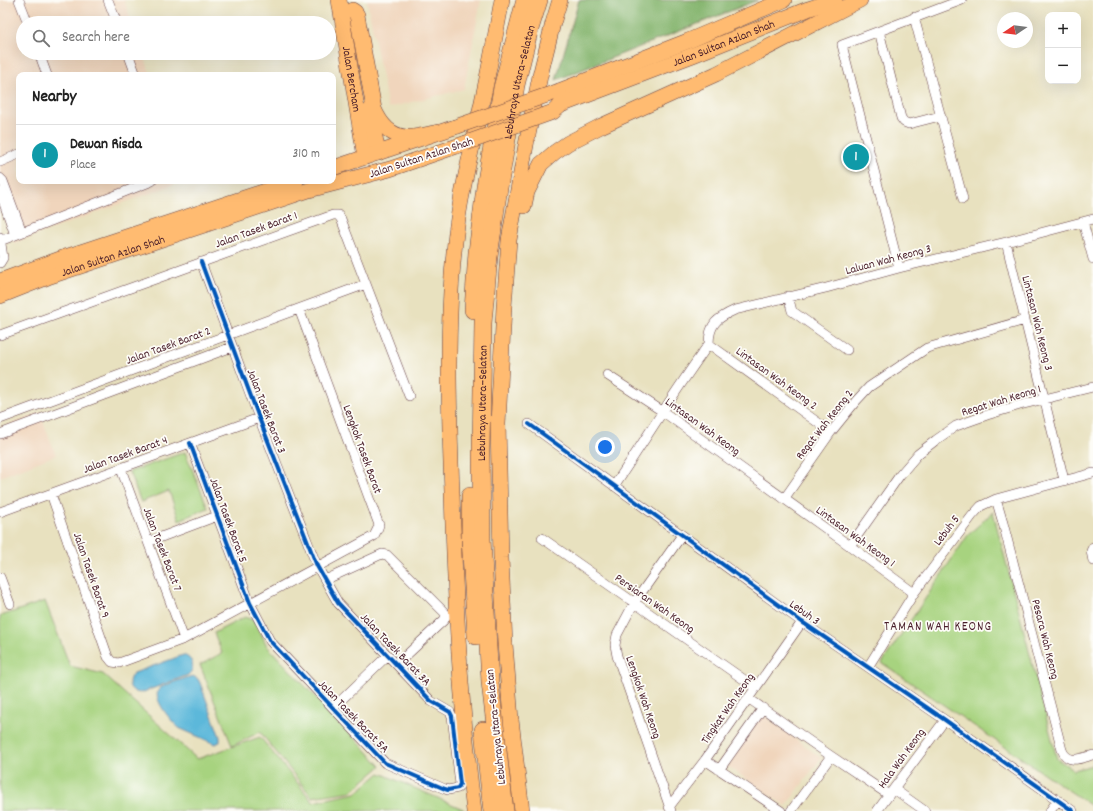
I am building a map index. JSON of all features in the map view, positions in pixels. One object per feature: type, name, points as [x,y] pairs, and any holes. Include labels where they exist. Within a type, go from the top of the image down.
[{"type":"highway","name":"Lebuhraya Utara–Selatan","points":[[492,811],[480,698],[470,538],[469,447],[472,320],[477,252],[485,187],[502,88],[525,0]]},
{"type":"highway","name":"Lebuhraya Utara–Selatan","points":[[505,811],[490,682],[482,539],[481,451],[483,323],[489,257],[516,85],[529,32],[539,0]]},
{"type":"main road","name":"Jalan Bercham","points":[[339,0],[360,120],[372,157]]},
{"type":"main road","points":[[474,811],[459,658],[454,553],[449,416],[450,295],[455,240],[466,172],[484,96],[502,0]]},
{"type":"main road","points":[[522,811],[504,644],[500,558],[498,424],[509,240],[540,76],[560,0]]},
{"type":"main road","points":[[808,9],[820,0]]},
{"type":"main road","name":"Jalan Sultan Azlan Shah","points":[[560,98],[693,55],[808,9],[835,0]]},
{"type":"main road","points":[[504,307],[527,192],[541,164],[568,143],[601,126],[716,74],[860,0]]},
{"type":"main road","name":"Jalan Sultan Azlan Shah","points":[[336,183],[404,164],[463,136],[560,98],[780,1]]},
{"type":"main road","name":"Jalan Bercham","points":[[351,5],[372,157]]},
{"type":"main road","points":[[351,5],[356,16],[374,109],[378,118],[385,128],[396,135],[406,137],[438,132]]},
{"type":"main road","points":[[336,161],[352,151],[358,142],[360,120]]},
{"type":"main road","name":"Jalan Sultan Azlan Shah","points":[[336,167],[372,157],[438,132],[463,136]]},
{"type":"main road","points":[[350,179],[367,170],[372,157],[383,163],[389,162],[463,136]]},
{"type":"main road","name":"Jalan Sultan Azlan Shah","points":[[0,281],[68,256],[287,184]]},
{"type":"main road","name":"Jalan Sultan Azlan Shah","points":[[0,296],[48,277],[308,190],[331,184]]},
{"type":"street","points":[[19,0],[25,16]]},
{"type":"street","points":[[108,0],[114,16]]},
{"type":"street","points":[[899,268],[842,45],[962,0]]},
{"type":"street","points":[[914,17],[963,198]]},
{"type":"street","points":[[879,31],[901,118],[904,122],[909,124],[940,116]]},
{"type":"street","points":[[42,60],[46,72]]},
{"type":"street","points":[[131,60],[135,72]]},
{"type":"street","points":[[0,162],[16,155]]},
{"type":"street","points":[[0,178],[4,181],[19,234]]},
{"type":"street","points":[[0,264],[3,258],[0,240],[19,234],[144,184]]},
{"type":"street","points":[[0,192],[19,234]]},
{"type":"street","name":"Jalan Tasek Barat 1","points":[[0,334],[333,215],[338,215],[341,219],[409,396]]},
{"type":"street","name":"Laluan Wah Keong 3","points":[[614,486],[640,448],[662,411],[708,344],[711,328],[716,321],[726,313],[1093,219]]},
{"type":"street","points":[[1083,222],[1093,260]]},
{"type":"street","name":"Lintasan Wah Keong 3","points":[[1006,242],[1064,480]]},
{"type":"street","name":"Jalan Tasek Barat 3","points":[[201,262],[259,418],[317,566]]},
{"type":"street","name":"Jalan Tasek Barat 2","points":[[0,419],[366,284]]},
{"type":"street","points":[[788,296],[792,311],[847,350]]},
{"type":"street","name":"Lengkok Tasek Barat","points":[[112,662],[119,663],[184,639],[374,536],[379,525],[298,309]]},
{"type":"street","name":"Regat Wah Keong 2","points":[[784,499],[831,432],[869,387],[927,348],[1025,320]]},
{"type":"street","name":"Lintasan Wah Keong 2","points":[[708,344],[831,432]]},
{"type":"street","points":[[0,434],[232,347]]},
{"type":"street","name":"Lintasan Wah Keong","points":[[607,375],[662,411],[784,499]]},
{"type":"street","name":"Regat Wah Keong 1","points":[[850,546],[900,475],[918,454],[956,426],[987,415],[1093,387]]},
{"type":"street","name":"Jalan Tasek Barat 4","points":[[0,512],[259,418]]},
{"type":"street","name":"Lebuh 3","points":[[529,424],[802,622],[945,720],[1073,811]]},
{"type":"street","name":"Jalan Tasek Barat 5","points":[[190,443],[250,603]]},
{"type":"street","name":"Jalan Tasek Barat 7","points":[[121,468],[184,639]]},
{"type":"street","name":"Lebuh 5","points":[[868,667],[914,593],[972,516],[982,506],[996,498],[1093,473]]},
{"type":"street","name":"Jalan Tasek Barat 9","points":[[51,494],[108,657],[112,662]]},
{"type":"street","name":"Pesara Wah Keong","points":[[996,498],[1062,750],[1066,756],[1074,760],[1093,755]]},
{"type":"street","name":"Lintasan Wah Keong 1","points":[[784,499],[914,593]]},
{"type":"street","points":[[148,542],[217,516]]},
{"type":"street","name":"Lengkok Wah Keong","points":[[670,809],[617,656],[615,646],[617,635],[634,603],[682,535]]},
{"type":"street","name":"Persiaran Wah Keong","points":[[542,538],[756,688]]},
{"type":"street","points":[[1093,547],[1091,551],[1093,561]]},
{"type":"street","points":[[325,580],[382,554],[387,555],[445,613],[446,616],[444,620],[397,664]]},
{"type":"street","name":"Jalan Tasek Barat 3A","points":[[317,566],[338,603],[431,701],[450,712],[452,716],[456,743]]},
{"type":"street","points":[[0,577],[10,604]]},
{"type":"street","name":"Jalan Tasek Barat 5A","points":[[250,603],[271,644],[385,763],[448,790],[458,788],[460,784],[456,743]]},
{"type":"street","name":"Tingkat Wah Keong","points":[[670,809],[802,622]]},
{"type":"street","points":[[333,708],[388,656]]},
{"type":"street","points":[[748,698],[831,756],[925,811]]},
{"type":"street","points":[[719,770],[763,708]]},
{"type":"street","name":"Hala Wah Keong","points":[[878,811],[945,720]]},
{"type":"street","points":[[791,811],[831,756]]},
{"type":"street","points":[[705,760],[781,811]]},
{"type":"street","points":[[1050,811],[1058,800]]},
{"type":"shaded area","points":[[0,0],[124,0],[130,16],[16,16],[16,60],[146,60],[150,72],[16,72],[16,184],[175,184],[14,243],[0,206]]},
{"type":"shaded area","points":[[367,0],[481,0],[464,89],[388,108]]},
{"type":"shaded area","points":[[40,413],[56,455],[0,477],[0,428]]},
{"type":"shaded area","points":[[762,714],[821,758],[786,806],[727,766]]},
{"type":"green space","points":[[579,0],[758,0],[556,80]]},
{"type":"green space","points":[[185,452],[208,508],[179,520],[169,491],[141,502],[129,472]]},
{"type":"green space","points":[[993,512],[1057,759],[1074,770],[1093,765],[1093,807],[882,663],[968,535]]},
{"type":"green space","points":[[45,601],[70,666],[103,674],[197,759],[260,737],[313,802],[356,793],[380,773],[463,809],[464,811],[0,811],[0,615],[1,616]]},
{"type":"green space","points":[[245,617],[255,621],[267,646],[381,766],[352,791],[312,797],[260,732],[232,746],[200,665],[222,653],[214,633]]},
{"type":"water","points":[[183,655],[189,658],[193,666],[188,675],[141,693],[131,689],[129,682],[134,673]]},
{"type":"water","points":[[193,676],[198,679],[200,683],[220,737],[220,742],[215,744],[179,728],[163,710],[158,698],[157,693],[161,687]]},
{"type":"cycle path","points":[[190,443],[250,603],[270,641],[385,763],[445,789],[448,790],[458,788],[460,784],[452,716],[450,712],[431,701],[338,603],[317,566],[259,418],[201,262]]},
{"type":"cycle path","points":[[529,424],[802,622],[945,720],[1073,811]]},
{"type":"place","name":"Dewan Risda","points":[[856,157]]},
{"type":"district","name":"TAMAN WAH KEONG","points":[[938,625]]}]
